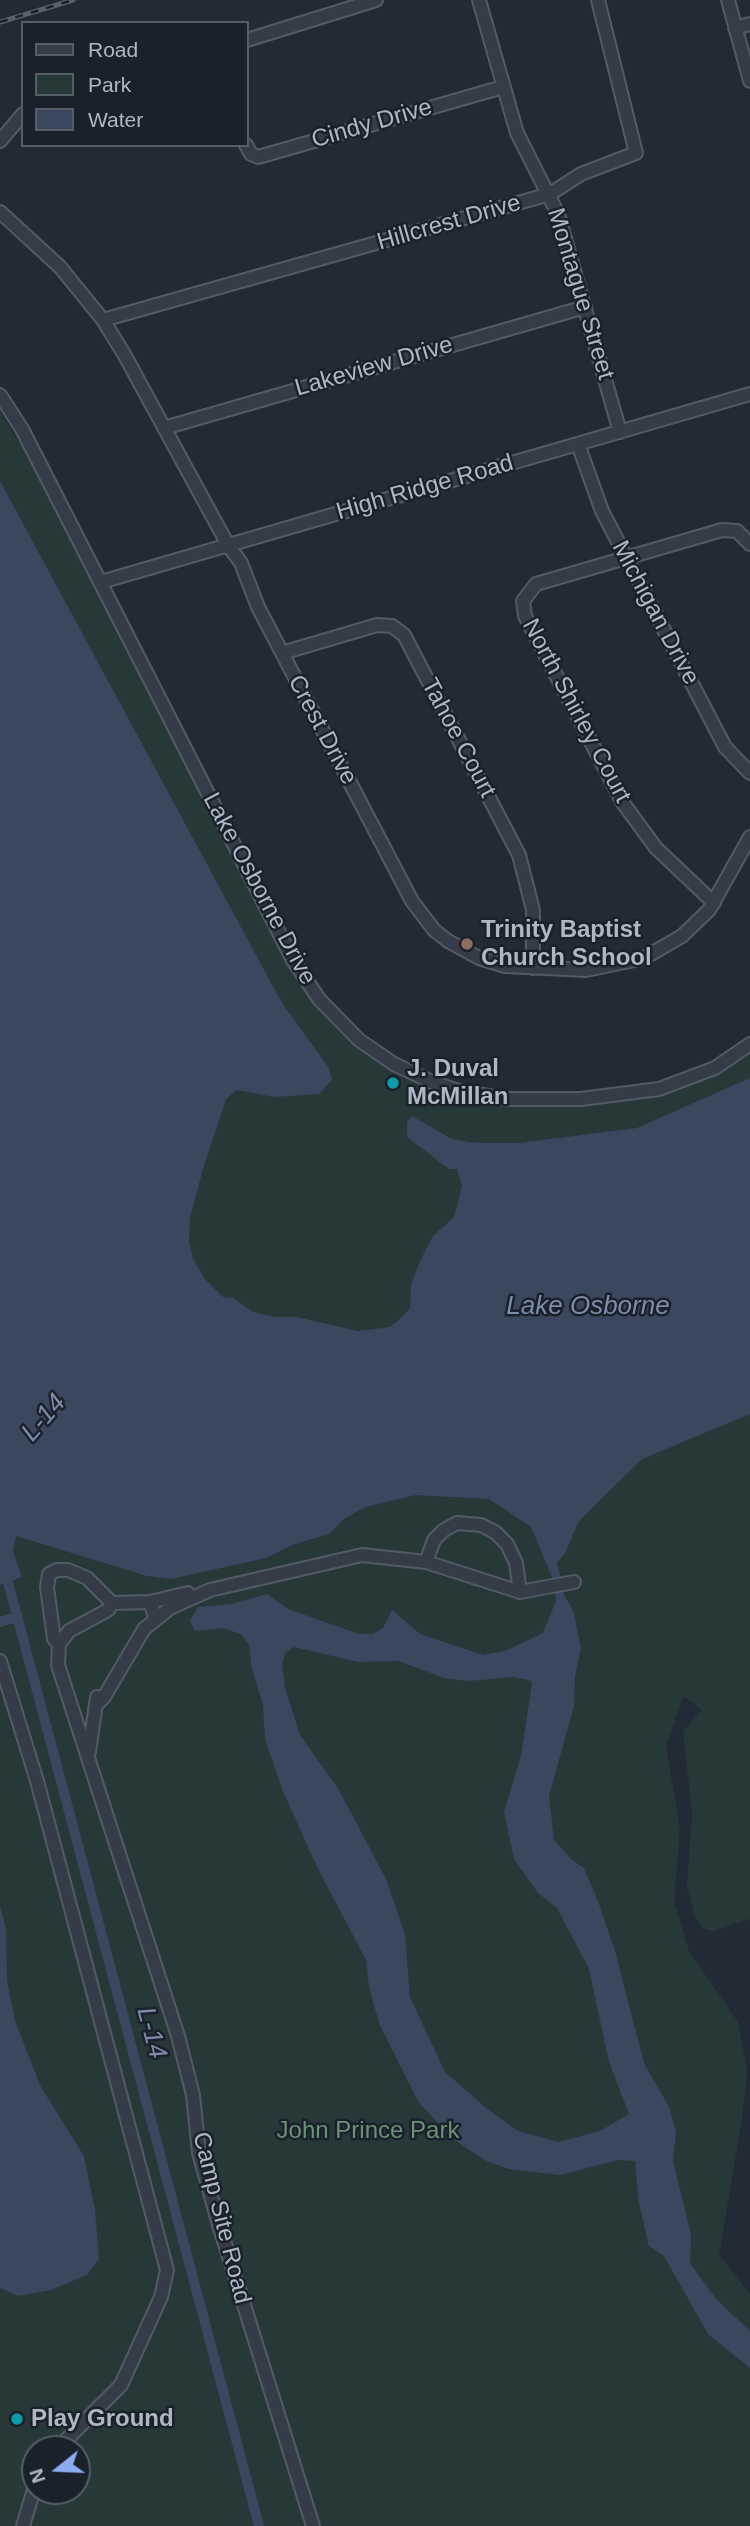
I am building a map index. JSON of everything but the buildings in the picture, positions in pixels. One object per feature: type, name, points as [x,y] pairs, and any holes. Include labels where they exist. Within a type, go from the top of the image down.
[{"type":"street","points":[[248,40],[376,0]]},
{"type":"street","name":"Montague Street","points":[[479,0],[525,154],[550,194],[563,228],[620,432]]},
{"type":"street","name":"Hillcrest Drive","points":[[103,320],[550,194],[581,174],[636,153],[598,0]]},
{"type":"street","points":[[728,0],[750,81]]},
{"type":"street","points":[[735,28],[750,23]]},
{"type":"street","name":"Cindy Drive","points":[[247,147],[251,154],[258,157],[503,87]]},
{"type":"street","points":[[0,141],[21,116]]},
{"type":"street","name":"Crest Drive","points":[[0,212],[60,267],[103,320],[228,545],[241,563],[258,607],[422,916],[463,951],[505,966],[533,968],[601,969],[644,958],[682,936],[714,903],[750,837]]},
{"type":"street","name":"Lakeview Drive","points":[[164,428],[585,307]]},
{"type":"street","name":"High Ridge Road","points":[[101,582],[750,394]]},
{"type":"street","name":"Lake Osborne Drive","points":[[0,395],[19,423],[303,976],[338,1021],[382,1056],[432,1082],[459,1091],[506,1099],[581,1100],[659,1089],[716,1068],[750,1044]]},
{"type":"street","name":"Michigan Drive","points":[[578,444],[600,508],[626,558],[725,747],[750,773]]},
{"type":"street","points":[[626,558],[729,530],[743,535],[750,544]]},
{"type":"street","name":"North Shirley Court","points":[[626,558],[536,584],[525,594],[523,609],[633,818],[669,862],[714,903]]},
{"type":"street","name":"Tahoe Court","points":[[282,653],[377,625],[392,626],[404,635],[519,855],[533,910],[533,968]]},
{"type":"street","points":[[426,1562],[433,1540],[444,1530],[457,1523],[481,1525],[495,1532],[507,1544],[516,1563],[520,1592]]},
{"type":"street","name":"Camp Site Road","points":[[313,2526],[219,2225],[200,2153],[193,2095],[178,2036],[89,1752],[95,1709],[100,1691],[127,1642],[170,1608],[209,1590],[362,1555],[426,1562],[520,1592],[574,1582]]},
{"type":"street","points":[[59,1644],[54,1639],[48,1596],[48,1581],[52,1571],[68,1570],[87,1577],[112,1604]]},
{"type":"street","points":[[112,1604],[150,1602],[209,1590]]},
{"type":"street","points":[[150,1602],[156,1619]]},
{"type":"street","points":[[89,1752],[58,1664],[59,1644],[69,1631],[108,1610],[112,1604]]},
{"type":"street","points":[[0,1661],[37,1781],[167,2270],[156,2308],[121,2385],[71,2435]]},
{"type":"street","points":[[70,1695],[80,1712],[95,1709]]},
{"type":"street","points":[[25,2522],[30,2505]]},
{"type":"green space","name":"John Prince Park","points":[[0,412],[36,468],[249,884],[331,1020],[368,1057],[406,1075],[553,1103],[619,1102],[694,1082],[750,1051],[750,1919],[712,1931],[702,1928],[695,1917],[687,1886],[692,1813],[683,1731],[702,1710],[683,1696],[666,1747],[680,1829],[674,1901],[689,1951],[738,2022],[747,2071],[743,2112],[719,2255],[750,2294],[750,2526],[0,2526]]},
{"type":"water","name":"Lake Osborne","points":[[0,481],[282,1003],[329,1068],[332,1080],[319,1094],[274,1097],[237,1090],[226,1099],[190,1218],[189,1241],[193,1259],[205,1279],[223,1297],[233,1298],[253,1312],[275,1317],[297,1317],[358,1331],[390,1327],[401,1318],[410,1308],[411,1284],[421,1259],[433,1236],[454,1217],[462,1186],[457,1169],[449,1169],[407,1137],[407,1122],[412,1116],[452,1139],[477,1143],[519,1143],[637,1128],[750,1078],[750,1414],[642,1459],[579,1521],[565,1553],[557,1563],[564,1595],[573,1610],[581,1648],[575,1677],[574,1706],[549,1796],[554,1840],[571,1859],[584,1868],[615,1951],[644,2063],[669,2107],[676,2131],[673,2161],[691,2235],[690,2263],[716,2299],[750,2331],[750,2368],[708,2334],[664,2256],[649,2246],[639,2203],[635,2161],[618,2160],[560,2175],[509,2169],[486,2161],[453,2139],[419,2103],[379,2023],[369,1987],[366,1960],[317,1867],[282,1789],[265,1739],[263,1705],[252,1669],[249,1645],[241,1634],[223,1628],[195,1631],[190,1621],[198,1607],[232,1604],[267,1594],[288,1609],[359,1634],[373,1634],[383,1628],[392,1610],[420,1634],[483,1655],[505,1651],[543,1633],[556,1601],[552,1577],[531,1527],[489,1499],[416,1495],[365,1507],[344,1519],[329,1534],[292,1545],[266,1558],[171,1579],[147,1576],[16,1536],[13,1551],[22,1577],[0,1585]],"holes":[[[294,1647],[358,1662],[399,1661],[444,1678],[469,1681],[512,1677],[532,1683],[521,1756],[504,1812],[514,1859],[538,1893],[557,1908],[589,1969],[609,2062],[629,2114],[600,2131],[558,2142],[518,2131],[486,2108],[445,2072],[410,1997],[405,1934],[386,1879],[339,1790],[300,1735],[285,1688],[282,1665],[285,1653]]]},
{"type":"water","points":[[0,1906],[6,1928],[7,1980],[15,2021],[41,2087],[84,2156],[95,2210],[99,2259],[87,2275],[51,2290],[18,2296],[0,2288]]},
{"type":"waterway","name":"L-14","points":[[0,1552],[259,2526]]},
{"type":"waterway","points":[[0,1622],[18,1617]]},
{"type":"railway","points":[[0,22],[73,0]]},
{"type":"place","name":"Trinity Baptist Church School","points":[[467,944]]},
{"type":"place","name":"J. Duval McMillan","points":[[393,1083]]},
{"type":"place","name":"Play Ground","points":[[17,2419]]}]
